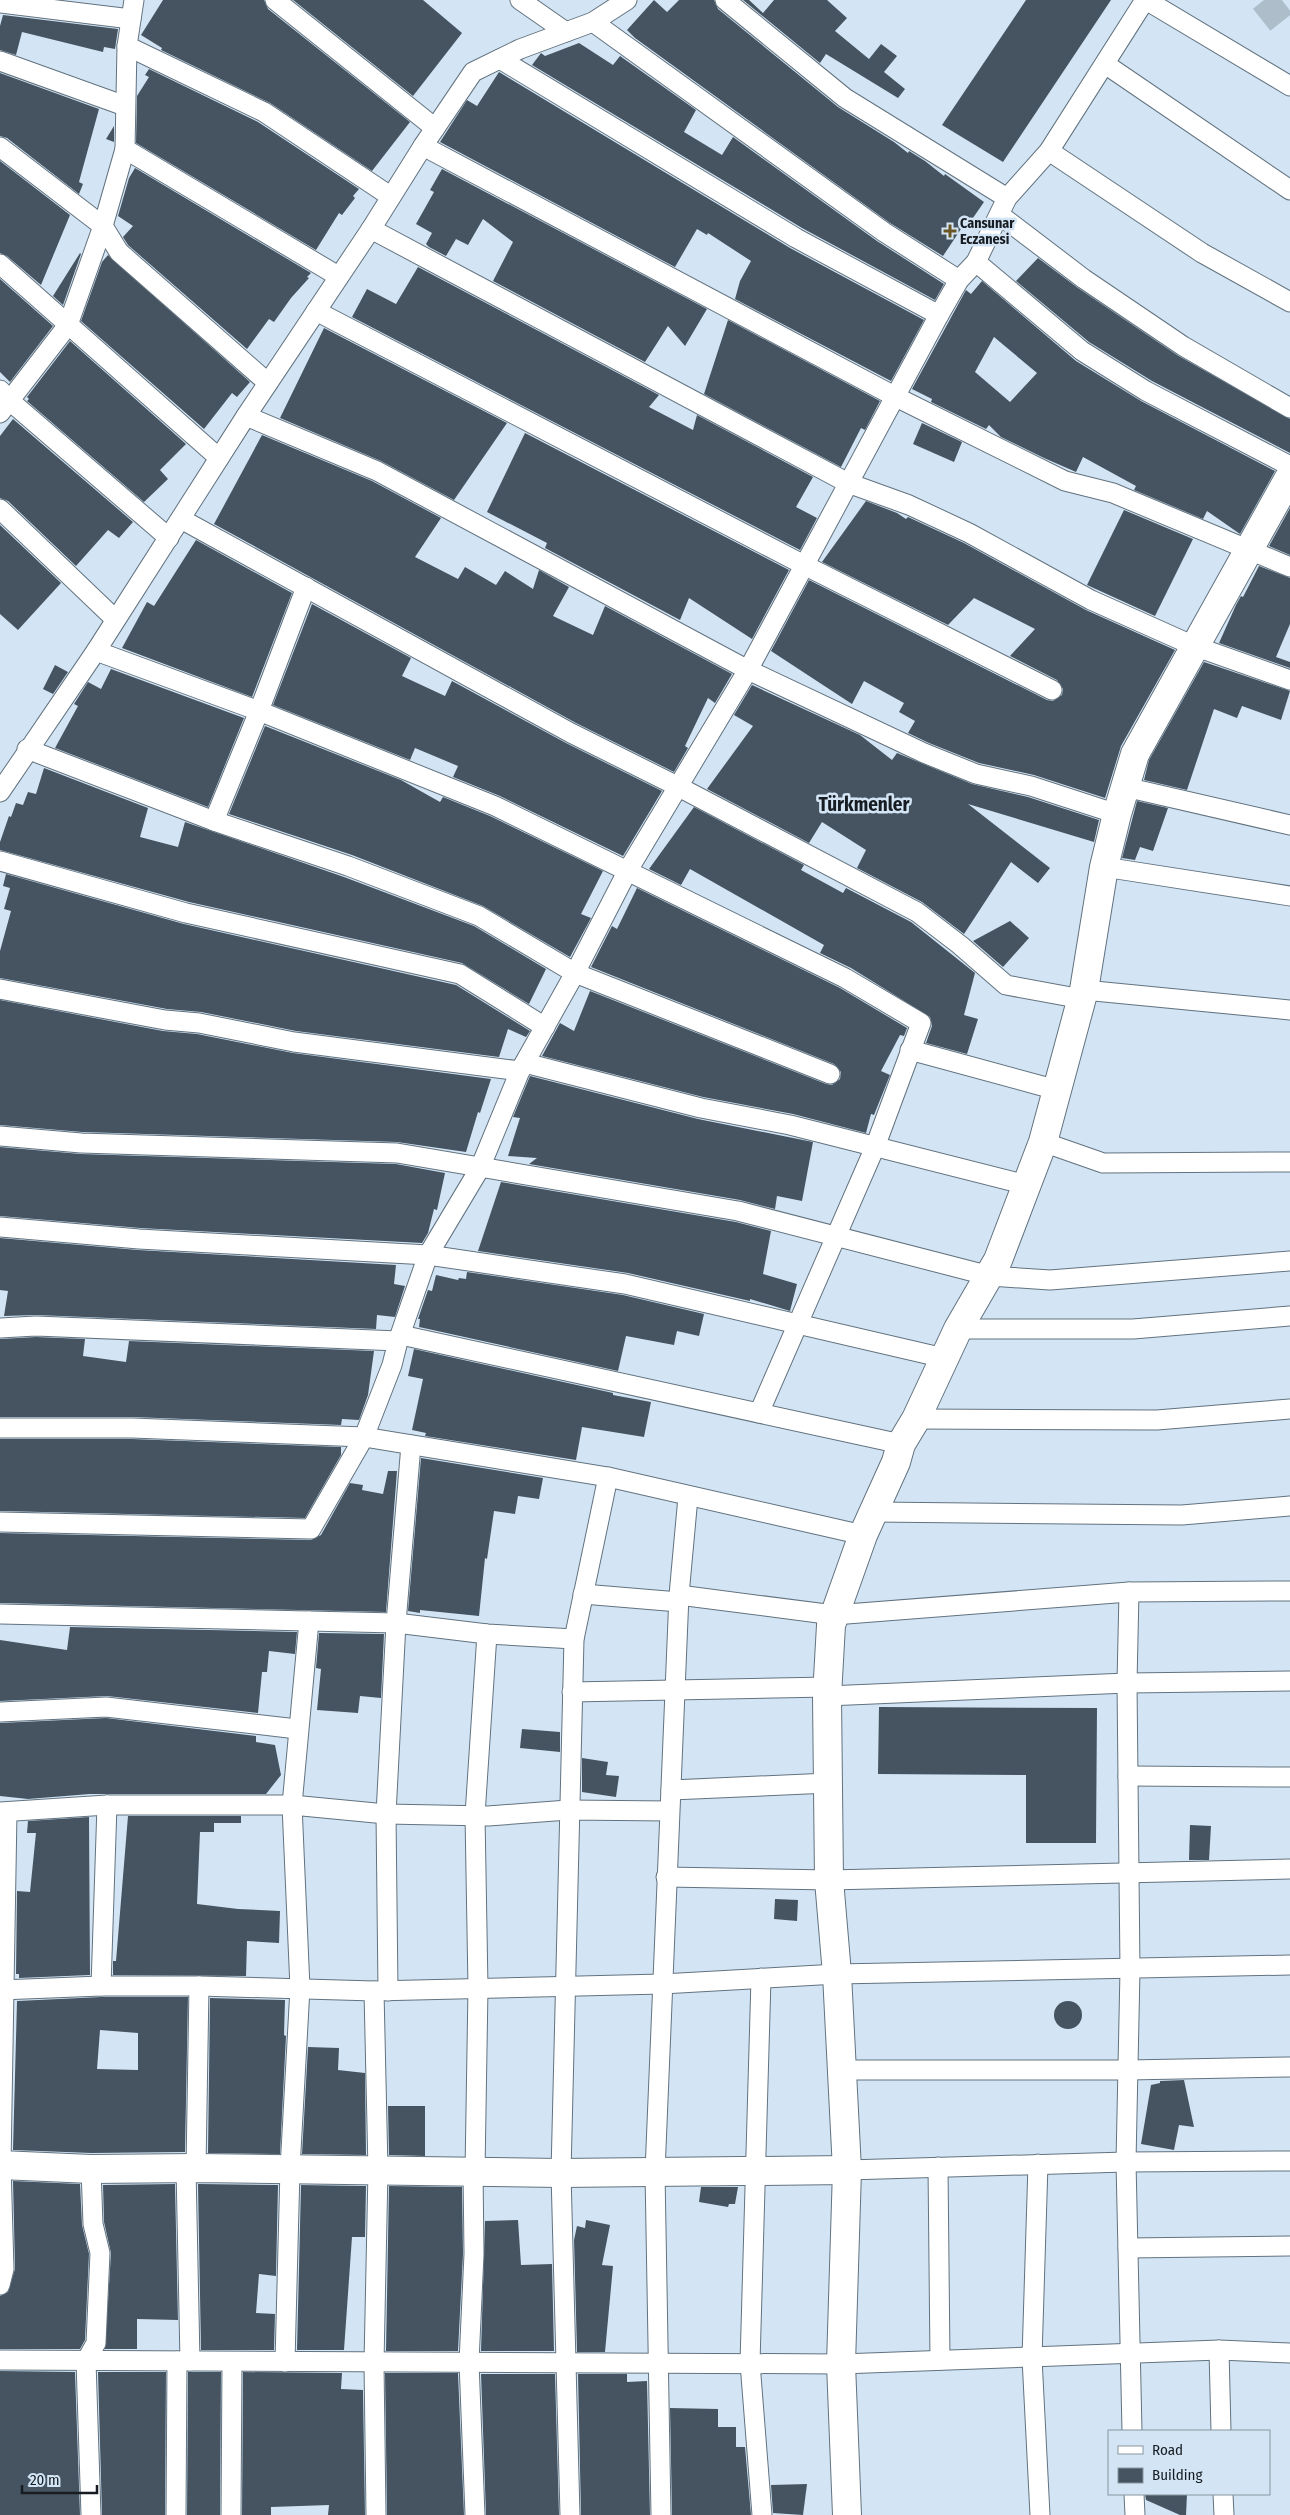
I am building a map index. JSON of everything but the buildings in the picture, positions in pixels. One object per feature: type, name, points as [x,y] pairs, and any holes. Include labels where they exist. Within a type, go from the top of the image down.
[{"type":"street","points":[[134,0],[127,46],[125,149],[103,226],[68,325],[3,402],[169,538]]},
{"type":"street","points":[[274,0],[435,128]]},
{"type":"street","points":[[520,0],[566,32]]},
{"type":"street","points":[[725,0],[844,98],[1003,207],[1084,279],[1183,346],[1290,408]]},
{"type":"street","points":[[0,1522],[311,1529],[364,1437],[392,1364],[399,1338],[428,1255],[480,1168],[522,1067],[575,974],[628,870],[748,670],[939,315],[959,280],[976,262],[1003,207],[1049,151],[1145,0],[1290,86]]},
{"type":"street","points":[[0,3],[131,19]]},
{"type":"street","points":[[0,792],[96,651],[246,416],[473,72],[500,59],[593,22],[616,3]]},
{"type":"street","points":[[593,22],[884,232],[959,280]]},
{"type":"street","points":[[127,46],[264,112],[390,196]]},
{"type":"street","points":[[500,59],[796,238],[939,315]]},
{"type":"street","points":[[0,61],[125,106]]},
{"type":"street","points":[[1105,64],[1290,190]]},
{"type":"street","points":[[0,146],[103,226],[119,252],[268,383]]},
{"type":"street","points":[[423,146],[896,397],[1065,481],[1113,493],[1290,567]]},
{"type":"street","points":[[125,149],[338,276]]},
{"type":"street","points":[[1049,151],[1202,253],[1290,302]]},
{"type":"street","points":[[371,229],[848,483],[909,505],[969,533],[1091,600],[1194,646],[1290,680]]},
{"type":"street","points":[[976,262],[1082,351],[1146,391],[1290,466]]},
{"type":"street","points":[[0,264],[219,458]]},
{"type":"street","points":[[316,311],[804,565],[1052,690]]},
{"type":"street","points":[[246,416],[377,471],[748,670],[924,753],[976,774],[1031,786],[1117,814]]},
{"type":"street","points":[[847,2515],[841,2364],[847,2170],[837,1974],[829,1880],[828,1691],[831,1624],[868,1523],[896,1462],[901,1444],[916,1419],[958,1329],[998,1260],[1043,1142],[1083,994],[1104,867],[1135,754],[1248,548],[1290,476]]},
{"type":"street","points":[[0,509],[115,619]]},
{"type":"street","points":[[181,519],[571,733],[677,786],[917,912],[960,945],[1006,985],[1083,994],[1290,1010]]},
{"type":"street","points":[[214,821],[259,711],[306,587]]},
{"type":"street","points":[[96,651],[259,711],[495,806],[845,978],[921,1023],[875,1147],[759,1413]]},
{"type":"street","points":[[28,750],[214,821],[348,866],[479,916],[575,974],[830,1074]]},
{"type":"street","points":[[1125,787],[1290,826]]},
{"type":"street","points":[[0,861],[186,913],[460,974],[545,1027]]},
{"type":"street","points":[[1104,867],[1290,896]]},
{"type":"street","points":[[0,989],[165,1020],[199,1022],[294,1042],[522,1067],[700,1108],[790,1125],[1027,1185]]},
{"type":"street","points":[[910,1050],[1057,1090]]},
{"type":"street","points":[[0,1136],[80,1143],[397,1153],[738,1211],[990,1276],[1050,1280],[1290,1261]]},
{"type":"street","points":[[1043,1142],[1103,1163],[1290,1162]]},
{"type":"street","points":[[0,1227],[139,1239],[428,1255],[626,1284],[944,1358]]},
{"type":"street","points":[[958,1329],[1133,1329],[1290,1316]]},
{"type":"street","points":[[0,1328],[36,1326],[76,1327],[399,1338],[901,1444]]},
{"type":"street","points":[[916,1419],[1157,1420],[1290,1409]]},
{"type":"street","points":[[0,1428],[132,1428],[364,1437],[608,1477],[688,1497],[868,1523],[1182,1515],[1290,1506]]},
{"type":"street","points":[[376,2515],[374,2362],[386,1814],[396,1624],[411,1445]]},
{"type":"street","points":[[570,2515],[568,2363],[561,2173],[572,1692],[574,1639],[608,1477]]},
{"type":"street","points":[[661,2515],[655,2172],[679,1598],[688,1497]]},
{"type":"street","points":[[584,1594],[679,1598],[834,1615],[1128,1592],[1290,1591]]},
{"type":"street","points":[[1128,1592],[1130,1970],[1126,2162],[1132,2430]]},
{"type":"street","points":[[0,1614],[396,1624],[487,1634],[574,1639]]},
{"type":"street","points":[[285,2362],[290,2169],[300,1988],[292,1805],[297,1728],[309,1621]]},
{"type":"street","points":[[475,2515],[469,2362],[474,2254],[478,1988],[475,1816],[487,1634]]},
{"type":"street","points":[[572,1692],[828,1691],[1127,1683],[1290,1681]]},
{"type":"street","points":[[0,1712],[106,1707],[297,1728]]},
{"type":"street","points":[[1128,1776],[1290,1777]]},
{"type":"street","points":[[670,1790],[829,1783]]},
{"type":"street","points":[[0,2286],[4,2269],[0,2165],[4,1812],[107,1805],[292,1805],[386,1814],[475,1816],[568,1810],[669,1811]]},
{"type":"street","points":[[101,1986],[107,1805]]},
{"type":"street","points":[[666,1876],[829,1880],[1290,1869]]},
{"type":"street","points":[[3,1990],[101,1986],[199,1986],[381,1991],[662,1984],[837,1974],[1130,1970],[1290,1965]]},
{"type":"street","points":[[760,1978],[750,2363],[762,2515]]},
{"type":"street","points":[[176,2515],[199,1986]]},
{"type":"street","points":[[842,2070],[1128,2070],[1290,2067]]},
{"type":"street","points":[[0,2165],[92,2169],[191,2168],[561,2173],[847,2170],[1126,2162],[1290,2161]]},
{"type":"street","points":[[1038,2164],[1032,2358],[1040,2515]]},
{"type":"street","points":[[938,2167],[940,2360]]},
{"type":"street","points":[[91,2515],[86,2361],[96,2343],[100,2253],[93,2224],[92,2169]]},
{"type":"street","points":[[1128,2248],[1290,2246]]},
{"type":"street","points":[[0,2360],[841,2364],[1130,2355],[1219,2350],[1290,2353]]},
{"type":"street","points":[[1219,2350],[1221,2430]]},
{"type":"street","points":[[231,2515],[232,2362]]},
{"type":"street","points":[[1134,2495],[1135,2515]]},
{"type":"street","points":[[1223,2495],[1224,2515]]},
{"type":"tunnel","points":[[1264,0],[1290,33]]},
{"type":"place","name":"Cansunar Eczanesi","points":[[950,231]]},
{"type":"district","name":"Türkmenler","points":[[864,804]]}]
